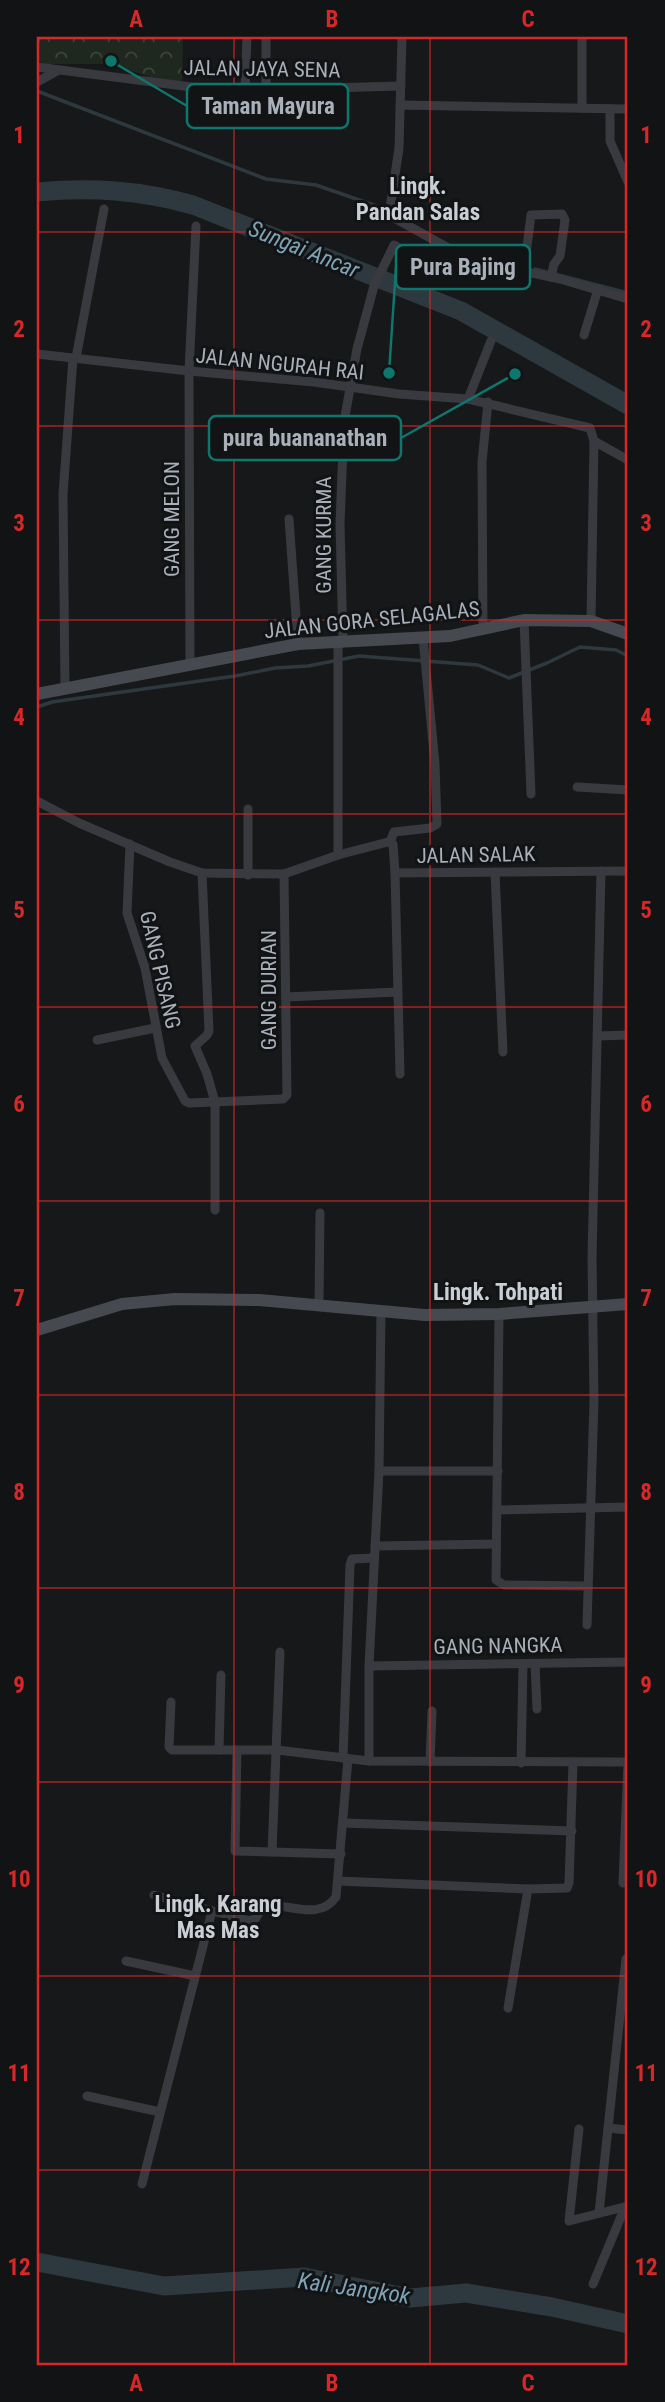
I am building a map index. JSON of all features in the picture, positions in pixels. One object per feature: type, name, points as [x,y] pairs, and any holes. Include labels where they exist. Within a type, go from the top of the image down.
[{"type":"street","points":[[245,90],[247,37]]},
{"type":"street","points":[[266,37],[266,90]]},
{"type":"street","points":[[402,37],[399,148],[391,213],[470,260],[524,266],[628,299]]},
{"type":"street","points":[[582,37],[582,108]]},
{"type":"street","name":"JALAN JAYA SENA","points":[[38,67],[199,88],[266,90],[401,86]]},
{"type":"street","points":[[37,82],[57,71]]},
{"type":"street","points":[[400,105],[628,110]]},
{"type":"street","points":[[610,109],[610,141],[628,181]]},
{"type":"street","points":[[65,689],[63,494],[75,358],[104,209]]},
{"type":"street","points":[[524,266],[532,214],[562,214],[565,220],[560,256],[554,264],[551,276]]},
{"type":"street","name":"GANG MELON","points":[[190,666],[188,371],[196,226]]},
{"type":"street","name":"GANG KURMA","points":[[338,855],[341,474],[344,422],[357,349],[375,284],[394,245],[453,276]]},
{"type":"street","points":[[584,335],[598,289]]},
{"type":"street","points":[[468,398],[491,341]]},
{"type":"street","name":"JALAN NGURAH RAI","points":[[37,354],[314,382],[424,397],[468,398],[590,428],[594,440],[628,460]]},
{"type":"street","points":[[483,630],[482,462],[488,402]]},
{"type":"street","points":[[591,621],[594,440]]},
{"type":"street","points":[[289,519],[298,644]]},
{"type":"street","points":[[524,620],[531,794]]},
{"type":"street","name":"JALAN GORA SELAGALAS","points":[[37,694],[298,644],[424,645],[450,636],[524,620],[591,621],[628,634]]},
{"type":"street","points":[[390,842],[394,832],[430,828],[437,824],[435,764],[424,645]]},
{"type":"street","points":[[577,787],[628,790]]},
{"type":"street","name":"JALAN SALAK","points":[[37,802],[79,823],[202,873],[284,874],[338,855],[390,842],[393,844],[395,873],[628,871]]},
{"type":"street","points":[[248,810],[248,875]]},
{"type":"street","name":"GANG PISANG","points":[[130,844],[127,913],[145,968],[162,1058],[183,1099],[190,1103],[215,1102]]},
{"type":"street","points":[[587,1625],[594,1401],[593,1306],[601,871]]},
{"type":"street","points":[[495,872],[503,1052]]},
{"type":"street","points":[[202,873],[209,1031],[208,1035],[195,1045],[215,1102],[215,1210]]},
{"type":"street","points":[[395,873],[400,1074]]},
{"type":"street","name":"GANG DURIAN","points":[[215,1102],[279,1099],[286,1097],[288,1092],[284,874]]},
{"type":"street","points":[[286,997],[397,992]]},
{"type":"street","points":[[97,1040],[155,1028]]},
{"type":"street","points":[[598,1036],[628,1035]]},
{"type":"street","points":[[319,1304],[320,1213]]},
{"type":"street","points":[[37,1330],[100,1309],[148,1301],[217,1298],[319,1304],[425,1315],[499,1314],[628,1304]]},
{"type":"street","points":[[369,1761],[369,1666],[379,1471],[381,1311]]},
{"type":"street","points":[[499,1314],[495,1577],[500,1584],[588,1586]]},
{"type":"street","points":[[379,1471],[498,1471]]},
{"type":"street","points":[[497,1510],[628,1507]]},
{"type":"street","points":[[375,1546],[496,1544]]},
{"type":"street","points":[[153,1895],[251,1921],[266,1905],[320,1910],[336,1897],[344,1823],[350,1565],[352,1559],[374,1558]]},
{"type":"street","points":[[272,1853],[280,1652]]},
{"type":"street","name":"GANG NANGKA","points":[[369,1666],[628,1662]]},
{"type":"street","points":[[535,1664],[537,1709]]},
{"type":"street","points":[[521,1763],[523,1665]]},
{"type":"street","points":[[219,1750],[221,1675]]},
{"type":"street","points":[[171,1702],[170,1749],[276,1750],[369,1761],[628,1762],[623,1883]]},
{"type":"street","points":[[430,1762],[432,1711]]},
{"type":"street","points":[[237,1750],[233,1849],[237,1852],[341,1854]]},
{"type":"street","points":[[338,1881],[563,1890],[569,1886],[573,1763]]},
{"type":"street","points":[[344,1823],[572,1831]]},
{"type":"street","points":[[508,2008],[527,1889]]},
{"type":"street","points":[[142,2184],[212,1912]]},
{"type":"street","points":[[599,2213],[626,1959]]},
{"type":"street","points":[[125,1961],[195,1976]]},
{"type":"street","points":[[87,2096],[160,2112]]},
{"type":"street","points":[[608,2127],[628,2130]]},
{"type":"street","points":[[579,2129],[569,2221],[627,2206]]},
{"type":"street","points":[[593,2284],[627,2206]]},
{"type":"green space","points":[[37,37],[183,37],[182,83],[161,80],[110,64],[43,64],[37,59]]},
{"type":"waterway","points":[[37,91],[266,179],[316,185],[388,210]]},
{"type":"waterway","name":"Sungai Ancar","points":[[37,192],[115,191],[193,205],[461,311],[628,405]]},
{"type":"waterway","points":[[535,269],[628,293]]},
{"type":"waterway","points":[[37,707],[52,702],[275,668],[308,666],[359,656],[478,665],[509,678],[580,647],[616,650],[628,656]]},
{"type":"waterway","name":"Kali Jangkok","points":[[37,2262],[164,2286],[304,2277],[410,2298],[466,2293],[552,2307],[628,2324]]},
{"type":"place","name":"Taman Mayura","points":[[111,61]]},
{"type":"place","name":"Pura Bajing","points":[[389,373]]},
{"type":"place","name":"pura buananathan","points":[[515,374]]},
{"type":"district","name":"Lingk. Pandan Salas","points":[[418,199]]},
{"type":"district","name":"Lingk. Tohpati","points":[[498,1292]]},
{"type":"district","name":"Lingk. Karang Mas Mas","points":[[218,1917]]}]
